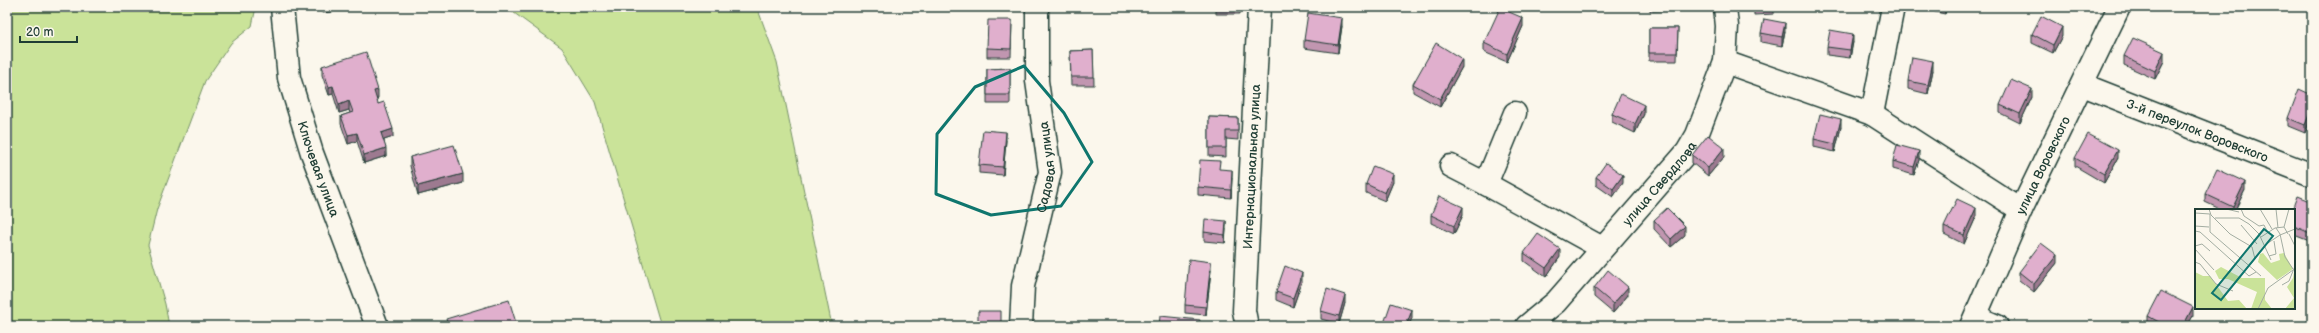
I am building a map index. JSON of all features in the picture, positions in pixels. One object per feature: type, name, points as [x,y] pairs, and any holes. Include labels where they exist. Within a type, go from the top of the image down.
[{"type":"street","name":"Ключевая улица","points":[[282,7],[289,78],[312,153],[378,326]]},
{"type":"street","name":"Садовая улица","points":[[1021,326],[1023,286],[1050,172],[1037,80],[1037,7]]},
{"type":"street","name":"Интернациональная улица","points":[[1247,326],[1244,310],[1259,7]]},
{"type":"street","name":"улица Свердлова","points":[[1527,326],[1556,302],[1687,152],[1697,135],[1725,62],[1727,26],[1725,7]]},
{"type":"street","points":[[1872,114],[1893,7]]},
{"type":"street","name":"улица Воровского","points":[[1974,321],[2021,210],[2119,7]]},
{"type":"street","points":[[1725,62],[1872,114],[2021,210]]},
{"type":"street","name":"3-й переулок Воровского","points":[[2082,84],[2312,175]]},
{"type":"street","points":[[1486,184],[1514,113]]},
{"type":"street","points":[[1451,166],[1602,248]]},
{"type":"street","points":[[1974,321],[1996,326]]},
{"type":"highlighted area","points":[[1024,66],[1064,113],[1092,162],[1061,206],[991,215],[936,194],[937,134],[975,87]]},
{"type":"green space","points":[[7,7],[256,7],[252,26],[231,43],[205,81],[157,209],[148,245],[165,304],[169,326],[7,326]]},
{"type":"green space","points":[[506,7],[757,7],[777,62],[832,326],[661,326],[595,102],[562,48]]},
{"type":"building","points":[[1500,8],[1523,18],[1507,54],[1484,43]]},
{"type":"building","points":[[1308,13],[1342,18],[1338,45],[1304,40]]},
{"type":"building","points":[[2041,16],[2062,27],[2053,45],[2032,34]]},
{"type":"building","points":[[1764,19],[1785,23],[1782,37],[1761,33]]},
{"type":"building","points":[[988,20],[1012,20],[1011,49],[987,48]]},
{"type":"building","points":[[2312,20],[2312,28],[2309,27]]},
{"type":"building","points":[[1649,28],[1678,28],[1677,53],[1649,53]]},
{"type":"building","points":[[1830,30],[1853,34],[1850,50],[1827,47]]},
{"type":"building","points":[[2133,38],[2164,52],[2155,71],[2124,56]]},
{"type":"building","points":[[1436,43],[1462,59],[1440,99],[1413,84]]},
{"type":"building","points":[[1093,50],[1094,77],[1071,77],[1070,51]]},
{"type":"building","points":[[366,52],[378,90],[374,91],[378,104],[384,102],[393,129],[381,133],[386,148],[364,155],[357,133],[348,135],[341,116],[353,112],[349,101],[339,105],[333,86],[329,87],[322,66]]},
{"type":"building","points":[[1912,57],[1933,61],[1928,85],[1908,81]]},
{"type":"building","points":[[1010,68],[1010,95],[987,95],[987,69]]},
{"type":"building","points":[[2011,80],[2032,89],[2020,114],[2000,105]]},
{"type":"building","points":[[2299,89],[2312,95],[2312,107],[2305,125],[2288,118]]},
{"type":"building","points":[[1621,94],[1644,105],[1635,124],[1612,114]]},
{"type":"building","points":[[1820,114],[1841,119],[1835,144],[1814,139]]},
{"type":"building","points":[[1209,117],[1238,118],[1238,131],[1226,131],[1226,148],[1209,148]]},
{"type":"building","points":[[983,130],[1006,132],[1003,167],[979,165]]},
{"type":"building","points":[[2088,134],[2118,150],[2104,174],[2075,158]]},
{"type":"building","points":[[1708,135],[1724,148],[1708,168],[1692,155]]},
{"type":"building","points":[[454,145],[463,174],[418,186],[410,157]]},
{"type":"building","points":[[1897,145],[1919,151],[1914,167],[1893,161]]},
{"type":"building","points":[[1200,160],[1220,161],[1219,169],[1232,170],[1231,190],[1198,187]]},
{"type":"building","points":[[1606,163],[1623,175],[1613,189],[1596,177]]},
{"type":"building","points":[[1373,166],[1393,174],[1385,193],[1366,184]]},
{"type":"building","points":[[2217,169],[2245,182],[2233,207],[2205,194]]},
{"type":"building","points":[[1439,196],[1463,207],[1454,226],[1431,215]]},
{"type":"building","points":[[2297,196],[2312,202],[2312,234],[2295,226],[2295,209],[2292,209]]},
{"type":"building","points":[[1957,199],[1976,208],[1964,235],[1944,226]]},
{"type":"building","points":[[1667,208],[1685,226],[1671,239],[1654,220]]},
{"type":"building","points":[[1205,219],[1226,221],[1225,235],[1204,232]]},
{"type":"building","points":[[1538,234],[1560,249],[1546,268],[1524,253]]},
{"type":"building","points":[[2041,243],[2057,255],[2034,284],[2019,272]]},
{"type":"building","points":[[1189,259],[1211,262],[1206,307],[1185,305]]},
{"type":"building","points":[[1285,266],[1302,273],[1293,298],[1276,292]]},
{"type":"building","points":[[1608,270],[1628,287],[1613,304],[1594,288]]},
{"type":"building","points":[[1327,289],[1345,295],[1339,316],[1321,311]]},
{"type":"building","points":[[2161,291],[2193,307],[2183,326],[2166,326],[2148,316]]},
{"type":"building","points":[[509,300],[517,326],[448,326],[446,319]]},
{"type":"building","points":[[1391,303],[1412,310],[1406,326],[1383,326]]},
{"type":"building","points":[[978,311],[1001,311],[1001,326],[978,326]]},
{"type":"building","points":[[1160,316],[1200,320],[1199,326],[1159,326]]}]
